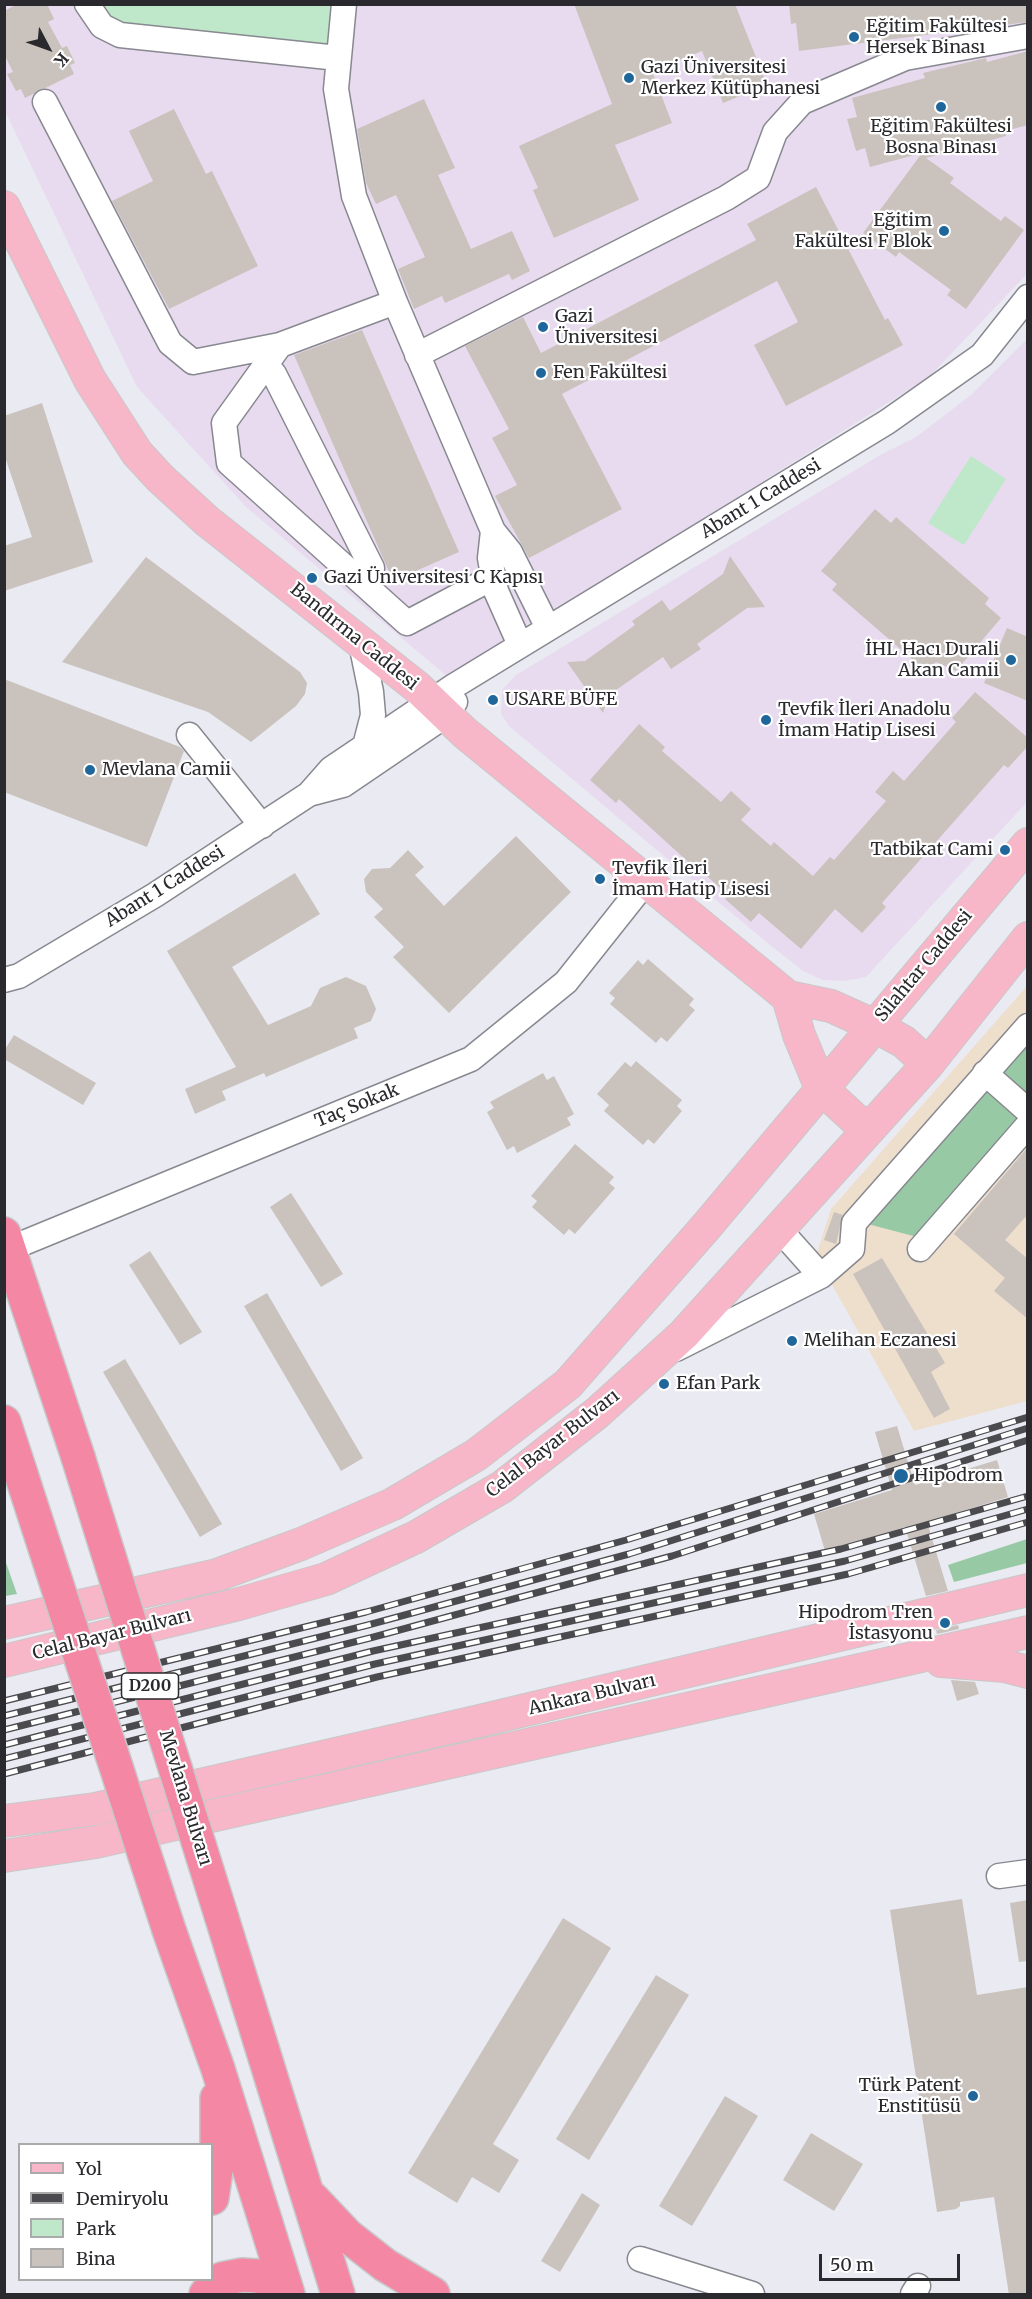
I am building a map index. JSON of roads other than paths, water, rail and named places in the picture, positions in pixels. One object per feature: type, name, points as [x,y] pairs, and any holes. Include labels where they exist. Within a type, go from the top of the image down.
[{"type":"highway","name":"Mevlana Bulvarı","points":[[7,1242],[78,1457],[309,2195],[338,2295]]},
{"type":"highway","name":"D200","points":[[4,1422],[169,1930],[218,2069],[288,2295]]},
{"type":"highway","points":[[213,2191],[217,2163],[218,2069]]},
{"type":"highway","points":[[309,2195],[348,2236],[385,2265],[433,2295]]},
{"type":"highway","points":[[206,2295],[222,2278],[242,2275],[259,2276],[273,2284],[281,2295]]},
{"type":"highway","points":[[186,2295],[193,2281]]},
{"type":"main road","name":"Bandırma Caddesi","points":[[4,207],[90,380],[136,453],[159,478],[207,520],[361,643],[788,997],[831,1006],[873,1026],[904,1042],[928,1064]]},
{"type":"main road","name":"Silahtar Caddesi","points":[[821,1088],[1028,844]]},
{"type":"main road","points":[[788,997],[799,1035],[821,1088],[857,1121],[873,1125],[928,1064],[1028,938]]},
{"type":"main road","name":"Celal Bayar Bulvarı","points":[[4,1623],[217,1575],[301,1544],[393,1503],[476,1455],[568,1384],[705,1228],[821,1088]]},
{"type":"main road","name":"Celal Bayar Bulvarı","points":[[4,1661],[326,1579],[416,1537],[502,1487],[597,1413],[684,1334],[873,1125]]},
{"type":"main road","name":"Ankara Bulvarı","points":[[4,1821],[94,1809],[499,1717],[1028,1590]]},
{"type":"main road","name":"Ankara Bulvarı","points":[[4,1856],[96,1842],[1028,1632]]},
{"type":"main road","points":[[904,1659],[1005,1666],[1028,1672]]},
{"type":"street","points":[[87,4],[102,26],[120,35],[338,58]]},
{"type":"street","points":[[344,4],[336,89],[354,196],[395,302],[493,531],[510,552],[548,628]]},
{"type":"street","points":[[417,355],[726,198],[758,178],[775,132],[802,102],[905,58],[1028,36]]},
{"type":"street","points":[[45,102],[170,343],[194,362],[280,345],[395,302]]},
{"type":"street","name":"Abant 1 Caddesi","points":[[309,794],[343,785],[439,708],[472,674],[887,422],[982,355],[1024,307]]},
{"type":"street","points":[[280,345],[224,423],[229,463],[407,623],[494,577]]},
{"type":"street","points":[[266,365],[274,375],[372,568],[370,589]]},
{"type":"street","points":[[493,531],[490,558],[496,591],[520,645]]},
{"type":"street","points":[[361,643],[371,692],[373,715],[365,746]]},
{"type":"street","name":"Abant 1 Caddesi","points":[[9,982],[155,895],[262,826],[309,794],[331,769],[365,746],[439,708]]},
{"type":"street","points":[[189,735],[262,826]]},
{"type":"street","name":"Taç Sokak","points":[[7,1242],[471,1059],[566,982],[647,879]]},
{"type":"street","points":[[657,1359],[820,1276],[852,1249],[854,1223],[1028,1026]]},
{"type":"street","points":[[985,1073],[1028,1112]]},
{"type":"street","points":[[920,1249],[1028,1125]]},
{"type":"street","points":[[779,1230],[820,1276]]},
{"type":"street","points":[[999,1876],[1028,1872]]},
{"type":"street","points":[[640,2259],[719,2289],[752,2295]]},
{"type":"railway","points":[[4,1701],[366,1612],[626,1540],[1028,1417]]},
{"type":"railway","points":[[4,1716],[368,1625],[629,1554],[1028,1428]]},
{"type":"railway","points":[[4,1730],[370,1638],[672,1556],[1028,1440]]},
{"type":"railway","points":[[4,1745],[373,1651],[841,1549],[1028,1496]]},
{"type":"railway","points":[[4,1759],[375,1664],[845,1561],[1028,1509]]},
{"type":"railway","points":[[4,1774],[377,1677],[848,1574],[1028,1522]]},
{"type":"place","name":"Eğitim Fakültesi Hersek Binası","points":[[854,37]]},
{"type":"place","name":"Gazi Üniversitesi Merkez Kütüphanesi","points":[[629,78]]},
{"type":"place","name":"Eğitim Fakültesi Bosna Binası","points":[[941,107]]},
{"type":"place","name":"Eğitim Fakültesi F Blok","points":[[944,231]]},
{"type":"place","name":"Gazi Üniversitesi","points":[[543,327]]},
{"type":"place","name":"Fen Fakültesi","points":[[541,373]]},
{"type":"place","name":"Gazi Üniversitesi C Kapısı","points":[[312,578]]},
{"type":"place","name":"İHL Hacı Durali Akan Camii","points":[[1011,660]]},
{"type":"place","name":"USARE BÜFE","points":[[493,700]]},
{"type":"place","name":"Tevfik İleri Anadolu İmam Hatip Lisesi","points":[[766,720]]},
{"type":"place","name":"Mevlana Camii","points":[[90,770]]},
{"type":"place","name":"Tatbikat Cami","points":[[1005,850]]},
{"type":"place","name":"Tevfik İleri İmam Hatip Lisesi","points":[[600,879]]},
{"type":"place","name":"Melihan Eczanesi","points":[[792,1341]]},
{"type":"place","name":"Efan Park","points":[[664,1384]]},
{"type":"place","name":"Hipodrom","points":[[901,1476]]},
{"type":"place","name":"Hipodrom Tren İstasyonu","points":[[945,1623]]},
{"type":"place","name":"Türk Patent Enstitüsü","points":[[973,2096]]}]
